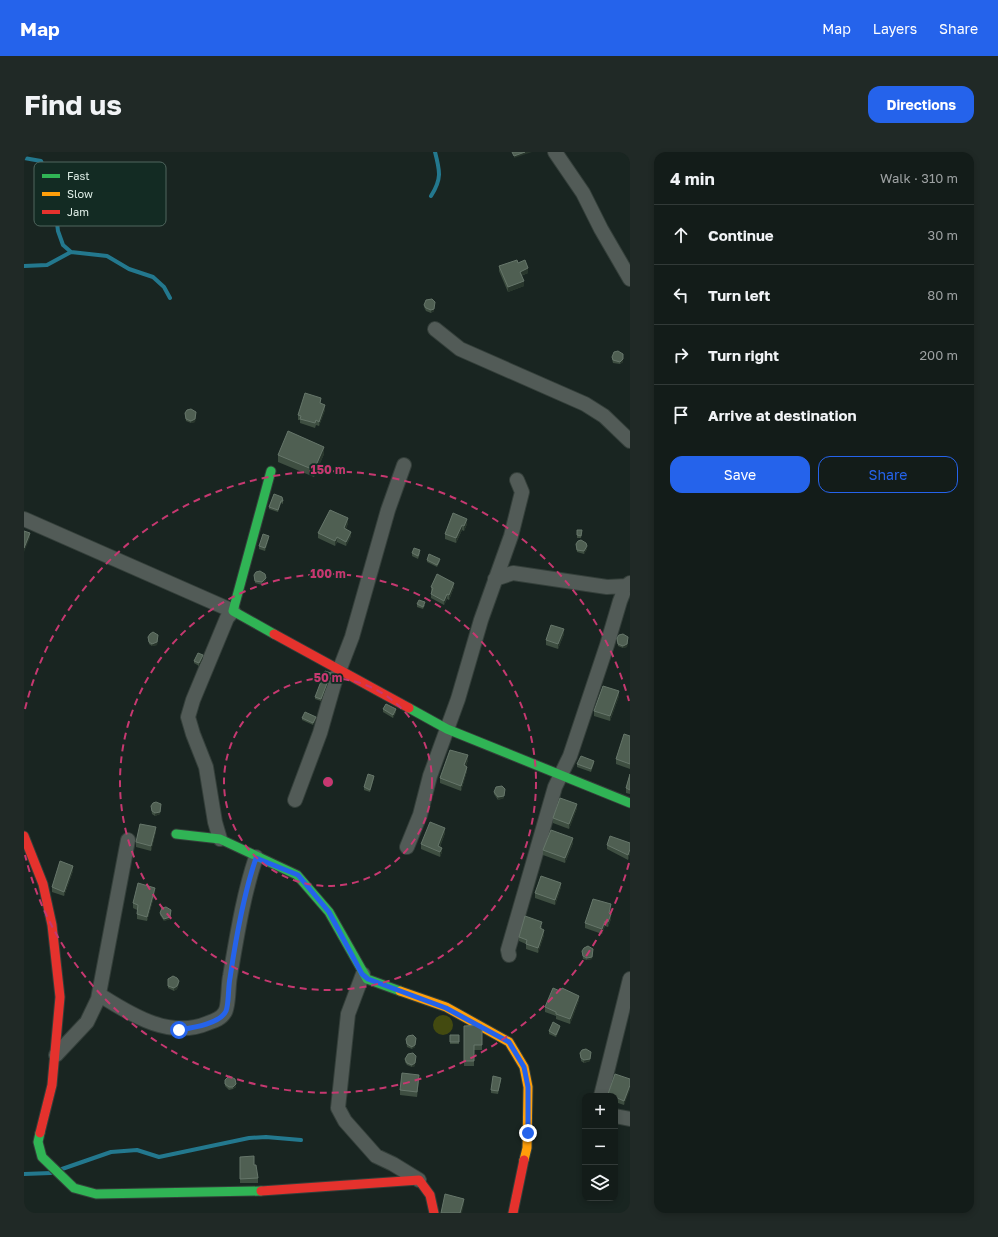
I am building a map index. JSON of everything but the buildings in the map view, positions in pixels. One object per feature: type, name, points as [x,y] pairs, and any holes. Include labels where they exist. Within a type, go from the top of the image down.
[{"type":"street","points":[[555,152],[583,193],[601,229],[630,279]]},
{"type":"street","points":[[435,330],[460,348],[585,404],[604,416],[630,441]]},
{"type":"street","points":[[295,800],[320,733],[334,684],[352,637],[388,510],[404,465]]},
{"type":"street","points":[[220,839],[206,767],[192,734],[188,717],[193,700],[227,618],[233,611],[272,471]]},
{"type":"street","points":[[407,847],[420,815],[430,776],[458,699],[495,579],[518,511],[522,492],[517,480]]},
{"type":"street","points":[[24,519],[233,611],[447,728],[630,803]]},
{"type":"street","points":[[495,579],[512,573],[607,587],[628,584],[573,749],[555,787],[508,950],[508,955]]},
{"type":"street","points":[[176,834],[220,839],[256,858],[298,875],[329,912],[362,974],[368,979],[446,1008],[509,1042],[524,1067],[528,1087],[527,1148],[513,1213]]},
{"type":"street","points":[[24,836],[43,884],[52,925],[60,997],[56,1055],[52,1085],[38,1142],[42,1157],[74,1188],[96,1194],[254,1192],[419,1180]]},
{"type":"street","points":[[56,1055],[87,1022],[98,999],[128,840]]},
{"type":"street","points":[[98,999],[103,996],[143,1019],[179,1030],[201,1026],[219,1018],[226,1012],[230,978],[245,894],[256,858]]},
{"type":"street","points":[[362,974],[348,1014],[338,1108],[345,1120],[376,1156],[419,1180],[427,1187],[434,1204],[434,1213]]},
{"type":"street","points":[[602,1093],[630,980]]},
{"type":"street","points":[[618,1117],[630,1119]]},
{"type":"green space","points":[[443,1015],[450,1018],[453,1025],[450,1032],[443,1035],[436,1032],[433,1025],[436,1018]]},
{"type":"waterway","points":[[431,196],[437,185],[439,175],[435,152]]},
{"type":"waterway","points":[[24,158],[41,162]]},
{"type":"waterway","points":[[57,226],[63,245],[71,252],[107,256],[129,269],[153,277],[164,287],[170,298]]},
{"type":"waterway","points":[[24,266],[47,265],[71,252]]},
{"type":"waterway","points":[[62,1169],[111,1152],[137,1150],[159,1157],[249,1138],[266,1137],[301,1140]]},
{"type":"waterway","points":[[24,1174],[51,1173]]},
{"type":"traffic: fast","points":[[271,471],[233,611],[274,634]]},
{"type":"traffic: fast","points":[[409,708],[447,729],[630,803]]},
{"type":"traffic: fast","points":[[176,834],[220,839],[297,875],[329,912],[367,979],[400,991]]},
{"type":"traffic: fast","points":[[40,1133],[38,1142],[42,1157],[74,1188],[96,1194],[261,1191]]},
{"type":"traffic: slow","points":[[400,991],[446,1007],[509,1042],[524,1067],[528,1087],[527,1148],[524,1160]]},
{"type":"traffic: jam","points":[[274,634],[409,708]]},
{"type":"traffic: jam","points":[[24,836],[43,884],[52,925],[60,997],[52,1085],[40,1133]]},
{"type":"traffic: jam","points":[[513,1213],[524,1160]]},
{"type":"traffic: jam","points":[[261,1191],[419,1180],[430,1195],[434,1213]]},
{"type":"route","points":[[179,1030],[201,1026],[219,1018],[226,1012],[230,978],[247,886],[256,858],[298,875],[329,912],[362,974],[368,979],[446,1008],[509,1042],[524,1067],[528,1087],[528,1133]]}]
